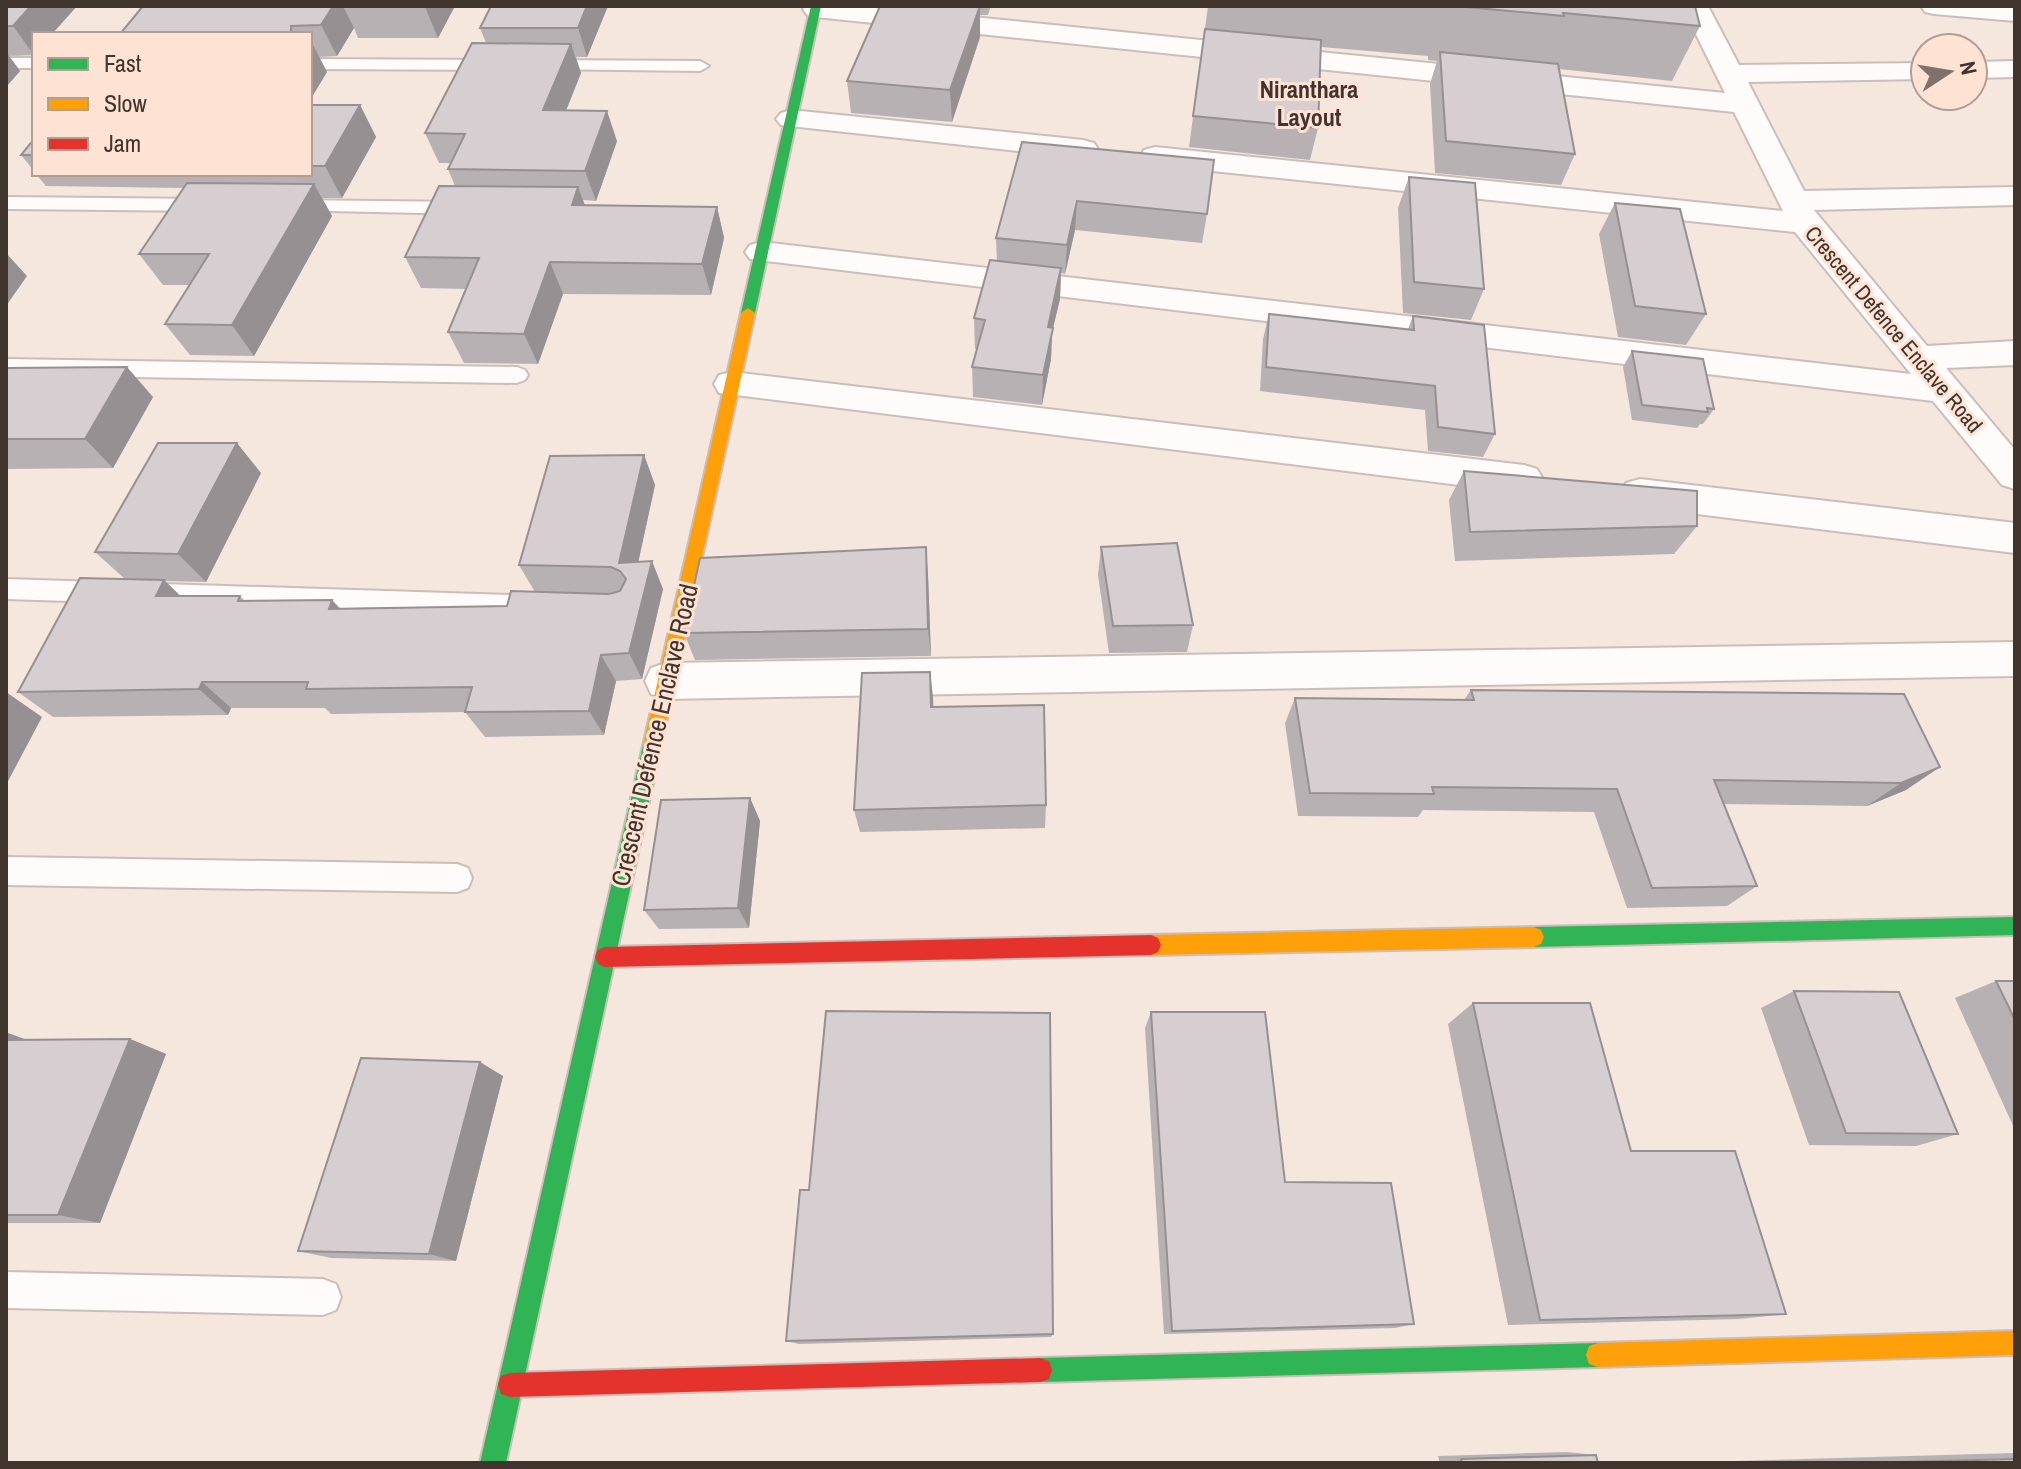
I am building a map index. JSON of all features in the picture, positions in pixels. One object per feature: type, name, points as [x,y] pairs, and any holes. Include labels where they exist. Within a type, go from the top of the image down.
[{"type":"street","name":"Crescent Defence Enclave Road","points":[[1695,6],[1800,212],[2015,475]]},
{"type":"street","points":[[1934,6],[2015,13]]},
{"type":"street","name":"Crescent Defence Enclave Road","points":[[493,1463],[816,7]]},
{"type":"street","points":[[816,7],[1744,104]]},
{"type":"street","points":[[1989,70],[2015,69]]},
{"type":"street","points":[[1729,74],[1909,71]]},
{"type":"street","points":[[791,119],[1116,152],[1800,212],[2015,196]]},
{"type":"street","points":[[761,252],[1944,390]]},
{"type":"street","points":[[1918,358],[2015,353]]},
{"type":"street","points":[[732,384],[1556,483]]},
{"type":"street","points":[[1603,488],[2015,538]]},
{"type":"street","points":[[666,681],[2015,659]]},
{"type":"street","points":[[605,957],[2015,926]]},
{"type":"street","points":[[510,1385],[2015,1343]]},
{"type":"lane","points":[[6,63],[32,63]]},
{"type":"lane","points":[[312,64],[700,66]]},
{"type":"lane","points":[[6,203],[229,205]]},
{"type":"lane","points":[[276,206],[483,208]]},
{"type":"lane","points":[[6,367],[517,375]]},
{"type":"lane","points":[[6,589],[576,606]]},
{"type":"lane","points":[[6,871],[457,878]]},
{"type":"lane","points":[[6,1290],[323,1297]]},
{"type":"building","points":[[6,6],[31,6],[13,26],[6,26]]},
{"type":"building","points":[[143,6],[333,6],[321,25],[291,26],[291,32],[122,32]]},
{"type":"building","points":[[343,6],[426,6],[425,7]]},
{"type":"building","points":[[491,6],[587,6],[578,28],[480,28]]},
{"type":"building","points":[[880,6],[980,6],[950,90],[847,81]]},
{"type":"building","points":[[1455,6],[1695,6],[1700,26],[1563,13],[1564,16]]},
{"type":"building","points":[[1205,29],[1321,40],[1318,128],[1193,116]]},
{"type":"building","points":[[472,43],[571,44],[543,110],[607,111],[585,171],[448,169],[465,134],[425,133]]},
{"type":"building","points":[[1440,52],[1558,64],[1575,154],[1446,141]]},
{"type":"building","points":[[312,105],[360,105],[325,166],[312,166]]},
{"type":"building","points":[[32,141],[32,155],[21,155]]},
{"type":"building","points":[[1022,142],[1214,160],[1207,214],[1077,201],[1067,245],[996,238]]},
{"type":"building","points":[[1409,177],[1475,183],[1484,289],[1414,282]]},
{"type":"building","points":[[187,183],[314,184],[232,325],[165,324],[209,254],[139,254]]},
{"type":"building","points":[[439,186],[578,187],[572,205],[717,207],[702,264],[550,262],[524,334],[448,332],[479,258],[405,257]]},
{"type":"building","points":[[1615,203],[1680,209],[1706,314],[1635,306]]},
{"type":"building","points":[[990,260],[1061,268],[1048,327],[1053,328],[1043,375],[972,367],[985,320],[974,318]]},
{"type":"building","points":[[1269,314],[1414,330],[1413,316],[1484,325],[1495,434],[1438,427],[1435,386],[1266,367]]},
{"type":"building","points":[[1632,351],[1703,359],[1714,409],[1707,408],[1708,412],[1642,405]]},
{"type":"building","points":[[127,367],[85,439],[6,439],[6,368]]},
{"type":"building","points":[[158,443],[237,443],[178,554],[95,552]]},
{"type":"building","points":[[644,455],[619,563],[652,561],[629,653],[601,655],[589,711],[465,712],[472,687],[306,689],[308,682],[202,682],[199,689],[18,692],[80,578],[164,580],[156,596],[240,596],[238,601],[332,600],[329,609],[507,606],[511,591],[609,594],[620,591],[626,579],[620,571],[611,567],[519,565],[550,456]]},
{"type":"building","points":[[1464,471],[1697,491],[1697,526],[1470,532]]},
{"type":"building","points":[[1177,543],[1193,625],[1113,626],[1101,547]]},
{"type":"building","points":[[926,547],[928,629],[684,633],[700,558]]},
{"type":"building","points":[[930,672],[931,707],[1044,705],[1046,805],[854,810],[862,673]]},
{"type":"building","points":[[1471,690],[1904,694],[1940,767],[1901,783],[1714,780],[1757,886],[1652,888],[1617,789],[1432,787],[1434,794],[1310,793],[1295,698],[1474,700]]},
{"type":"building","points":[[750,798],[738,908],[644,910],[661,800]]},
{"type":"building","points":[[1996,981],[2015,981],[2015,1020]]},
{"type":"building","points":[[1794,991],[1899,992],[1958,1134],[1846,1133]]},
{"type":"building","points":[[1473,1003],[1590,1003],[1631,1151],[1735,1151],[1786,1314],[1540,1320]]},
{"type":"building","points":[[826,1011],[1050,1013],[1053,1334],[786,1341],[800,1190],[809,1190]]},
{"type":"building","points":[[1151,1012],[1265,1012],[1285,1182],[1391,1183],[1414,1324],[1172,1331]]},
{"type":"building","points":[[130,1039],[58,1215],[6,1215],[6,1040]]},
{"type":"building","points":[[361,1058],[480,1062],[429,1254],[298,1251]]},
{"type":"building","points":[[1596,1455],[1598,1463],[1462,1463],[1461,1459]]},
{"type":"building","points":[[2015,1459],[2015,1463],[1861,1463]]},
{"type":"traffic: fast","points":[[748,313],[816,6]]},
{"type":"traffic: fast","points":[[493,1463],[652,746]]},
{"type":"traffic: fast","points":[[1534,937],[2015,926]]},
{"type":"traffic: fast","points":[[1040,1370],[1598,1355]]},
{"type":"traffic: slow","points":[[652,746],[748,313]]},
{"type":"traffic: slow","points":[[1151,945],[1534,937]]},
{"type":"traffic: slow","points":[[1598,1355],[2015,1343]]},
{"type":"traffic: jam","points":[[605,957],[1151,945]]},
{"type":"traffic: jam","points":[[510,1385],[1040,1370]]},
{"type":"district","name":"Niranthara Layout","points":[[1309,103]]}]
